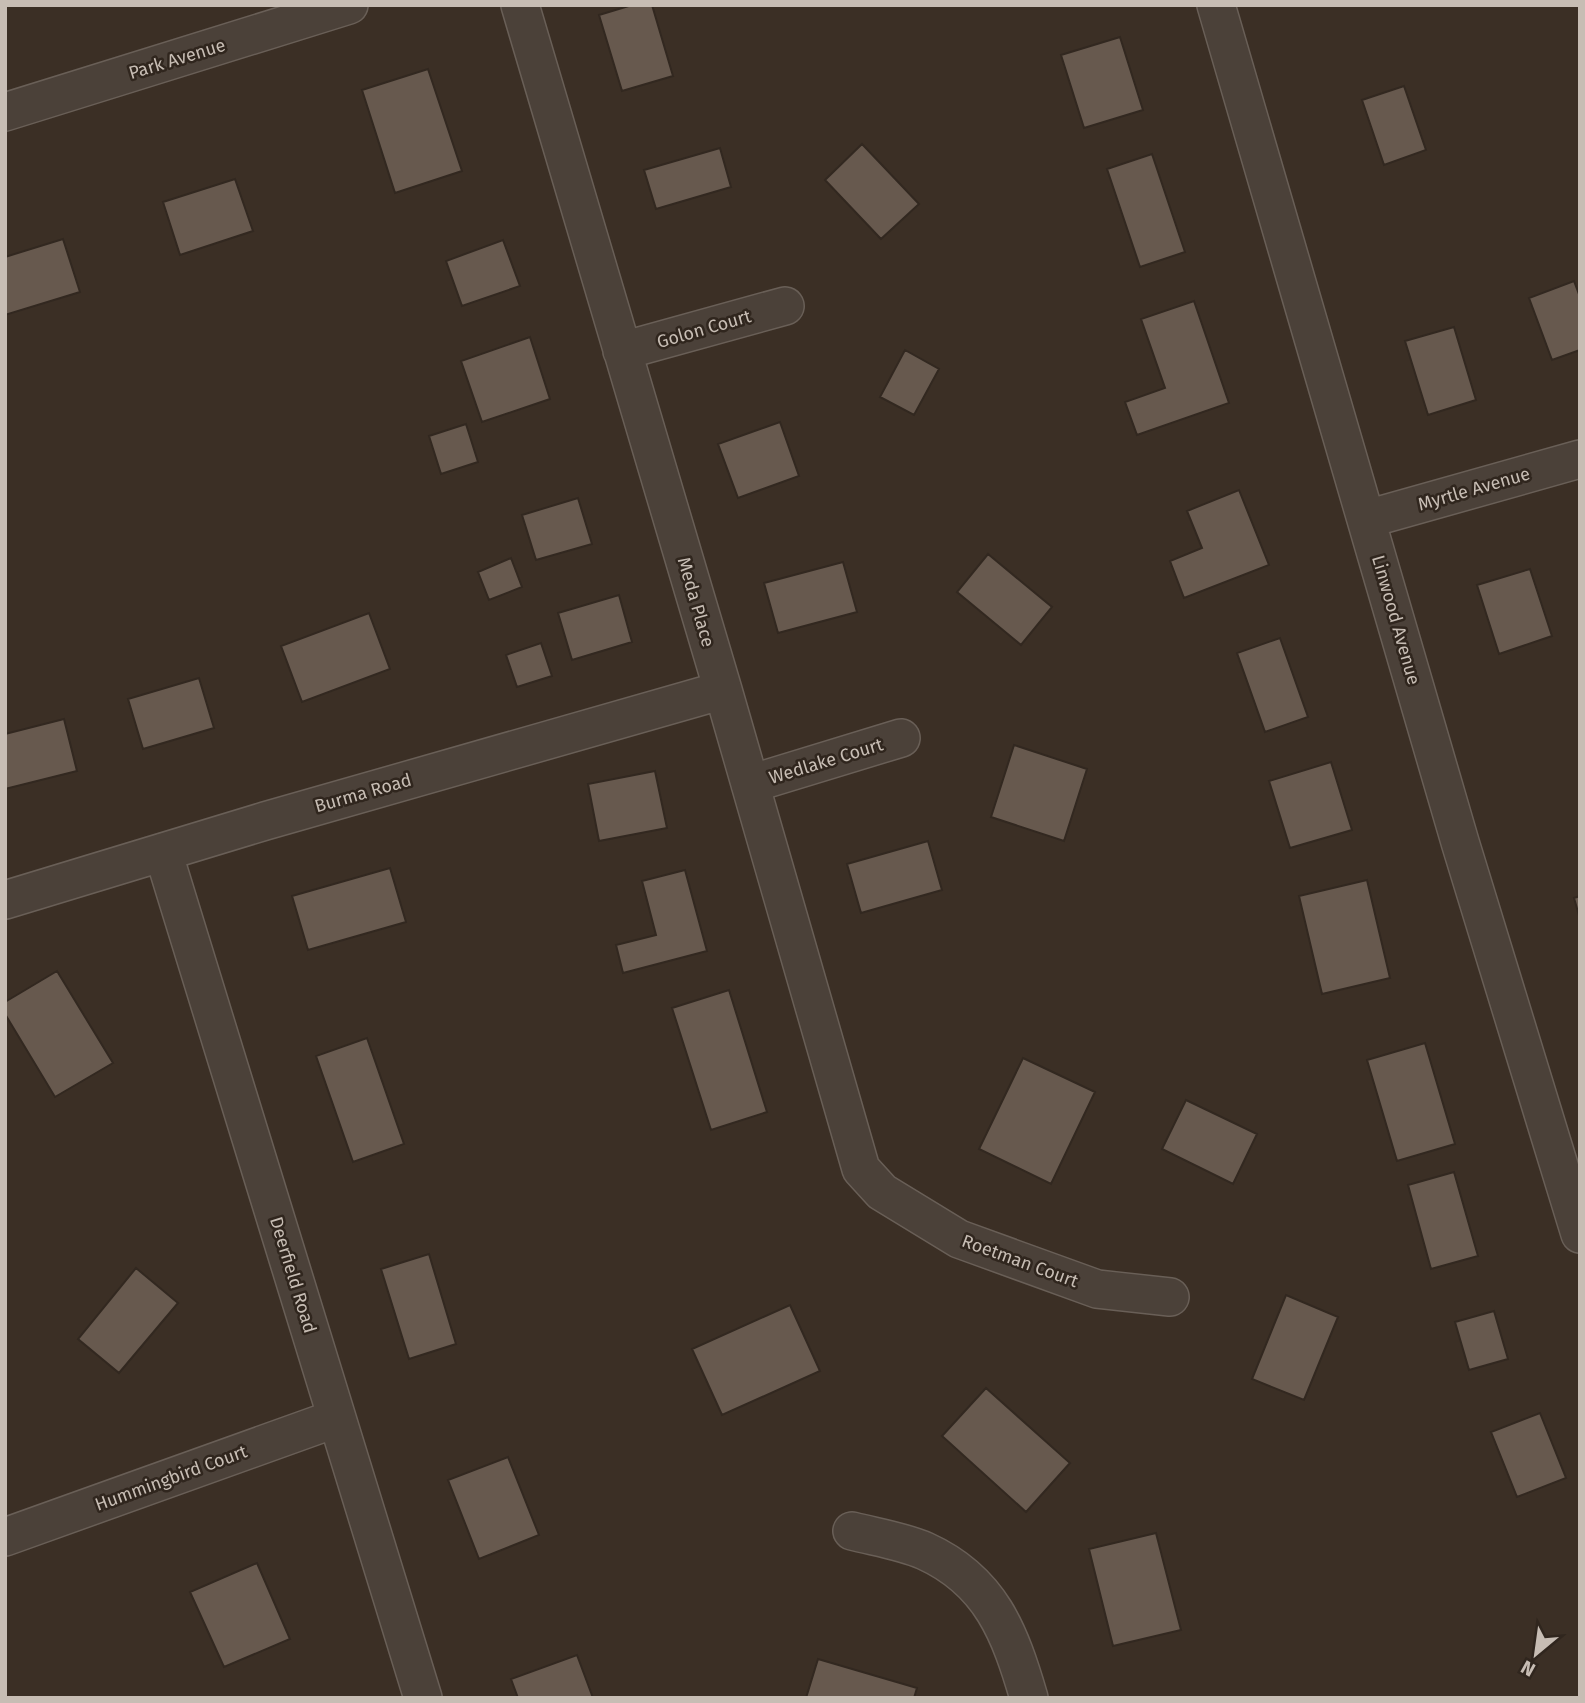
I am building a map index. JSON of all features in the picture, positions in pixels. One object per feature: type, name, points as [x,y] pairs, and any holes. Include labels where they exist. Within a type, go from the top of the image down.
[{"type":"street","name":"Meda Place","points":[[520,5],[723,690],[861,1169],[882,1192]]},
{"type":"street","name":"Linwood Avenue","points":[[1216,5],[1460,842],[1580,1234]]},
{"type":"street","name":"Park Avenue","points":[[5,111],[327,9]]},
{"type":"street","name":"Golon Court","points":[[622,351],[785,306]]},
{"type":"street","name":"Myrtle Avenue","points":[[1367,519],[1580,459]]},
{"type":"street","name":"Burma Road","points":[[5,900],[723,690]]},
{"type":"street","name":"Wedlake Court","points":[[750,785],[901,738]]},
{"type":"street","name":"Deerfield Road","points":[[163,852],[424,1698]]},
{"type":"street","name":"Roetman Court","points":[[882,1192],[959,1239],[1097,1289],[1170,1297]]},
{"type":"street","name":"Hummingbird Court","points":[[5,1538],[337,1418]]},
{"type":"street","points":[[852,1531],[923,1550],[963,1573],[994,1608],[1013,1644],[1029,1698]]},
{"type":"building","points":[[632,5],[652,5],[673,76],[622,91],[599,15]]},
{"type":"building","points":[[1120,37],[1143,110],[1084,128],[1061,55]]},
{"type":"building","points":[[428,69],[462,171],[395,193],[362,90]]},
{"type":"building","points":[[1404,86],[1426,150],[1384,165],[1362,100]]},
{"type":"building","points":[[862,144],[919,204],[881,239],[825,180]]},
{"type":"building","points":[[720,148],[731,187],[656,209],[644,170]]},
{"type":"building","points":[[1152,154],[1185,252],[1140,267],[1107,169]]},
{"type":"building","points":[[235,179],[253,231],[180,255],[163,202]]},
{"type":"building","points":[[63,239],[80,292],[5,315],[5,257]]},
{"type":"building","points":[[503,240],[520,286],[462,306],[446,261]]},
{"type":"building","points":[[1574,281],[1580,297],[1580,350],[1552,360],[1529,298]]},
{"type":"building","points":[[1194,301],[1229,403],[1137,435],[1125,402],[1165,388],[1141,319]]},
{"type":"building","points":[[1454,327],[1476,400],[1428,415],[1405,341]]},
{"type":"building","points":[[530,337],[550,399],[482,422],[461,361]]},
{"type":"building","points":[[905,350],[939,369],[914,415],[880,397]]},
{"type":"building","points":[[780,422],[799,476],[738,498],[718,444]]},
{"type":"building","points":[[466,424],[478,462],[441,474],[429,436]]},
{"type":"building","points":[[1239,490],[1269,565],[1184,598],[1170,561],[1202,548],[1187,511]]},
{"type":"building","points":[[578,498],[592,544],[536,560],[522,515]]},
{"type":"building","points":[[988,554],[1052,607],[1021,645],[957,592]]},
{"type":"building","points":[[511,558],[522,587],[489,600],[478,572]]},
{"type":"building","points":[[843,562],[857,612],[778,633],[764,583]]},
{"type":"building","points":[[1530,569],[1552,636],[1499,654],[1477,585]]},
{"type":"building","points":[[619,595],[632,642],[572,660],[558,613]]},
{"type":"building","points":[[369,613],[390,669],[302,702],[281,646]]},
{"type":"building","points":[[1280,638],[1308,717],[1265,732],[1237,653]]},
{"type":"building","points":[[541,643],[552,676],[517,687],[506,655]]},
{"type":"building","points":[[199,678],[214,728],[143,749],[128,699]]},
{"type":"building","points":[[64,719],[77,771],[5,789],[5,734]]},
{"type":"building","points":[[1014,745],[1087,769],[1064,841],[991,817]]},
{"type":"building","points":[[1331,762],[1352,830],[1290,848],[1269,781]]},
{"type":"building","points":[[655,771],[667,828],[599,841],[588,784]]},
{"type":"building","points":[[928,841],[942,890],[861,913],[847,864]]},
{"type":"building","points":[[390,868],[406,922],[308,950],[292,896]]},
{"type":"building","points":[[685,870],[707,951],[623,973],[616,945],[656,935],[642,881]]},
{"type":"building","points":[[1367,880],[1390,978],[1322,994],[1299,896]]},
{"type":"building","points":[[1580,896],[1580,919],[1574,898]]},
{"type":"building","points":[[57,971],[113,1063],[55,1097],[5,1014],[5,1002]]},
{"type":"building","points":[[729,990],[767,1112],[711,1130],[672,1008]]},
{"type":"building","points":[[367,1038],[404,1144],[353,1162],[316,1056]]},
{"type":"building","points":[[1425,1043],[1455,1144],[1397,1161],[1367,1060]]},
{"type":"building","points":[[1023,1058],[1095,1092],[1051,1184],[979,1149]]},
{"type":"building","points":[[1186,1100],[1257,1134],[1233,1184],[1162,1149]]},
{"type":"building","points":[[1454,1172],[1478,1256],[1431,1269],[1408,1185]]},
{"type":"building","points":[[429,1254],[456,1344],[409,1359],[381,1269]]},
{"type":"building","points":[[136,1268],[178,1303],[119,1373],[78,1339]]},
{"type":"building","points":[[1286,1295],[1338,1317],[1304,1400],[1252,1379]]},
{"type":"building","points":[[790,1305],[820,1371],[722,1415],[692,1349]]},
{"type":"building","points":[[1494,1311],[1508,1359],[1469,1370],[1455,1322]]},
{"type":"building","points":[[986,1388],[1070,1463],[1026,1512],[942,1436]]},
{"type":"building","points":[[1540,1413],[1566,1478],[1517,1497],[1491,1432]]},
{"type":"building","points":[[508,1457],[539,1535],[479,1559],[448,1480]]},
{"type":"building","points":[[1156,1533],[1181,1630],[1113,1646],[1089,1549]]},
{"type":"building","points":[[257,1563],[290,1639],[224,1667],[190,1592]]},
{"type":"building","points":[[577,1655],[593,1698],[518,1698],[511,1679]]},
{"type":"building","points":[[818,1659],[917,1688],[914,1698],[806,1698]]}]
